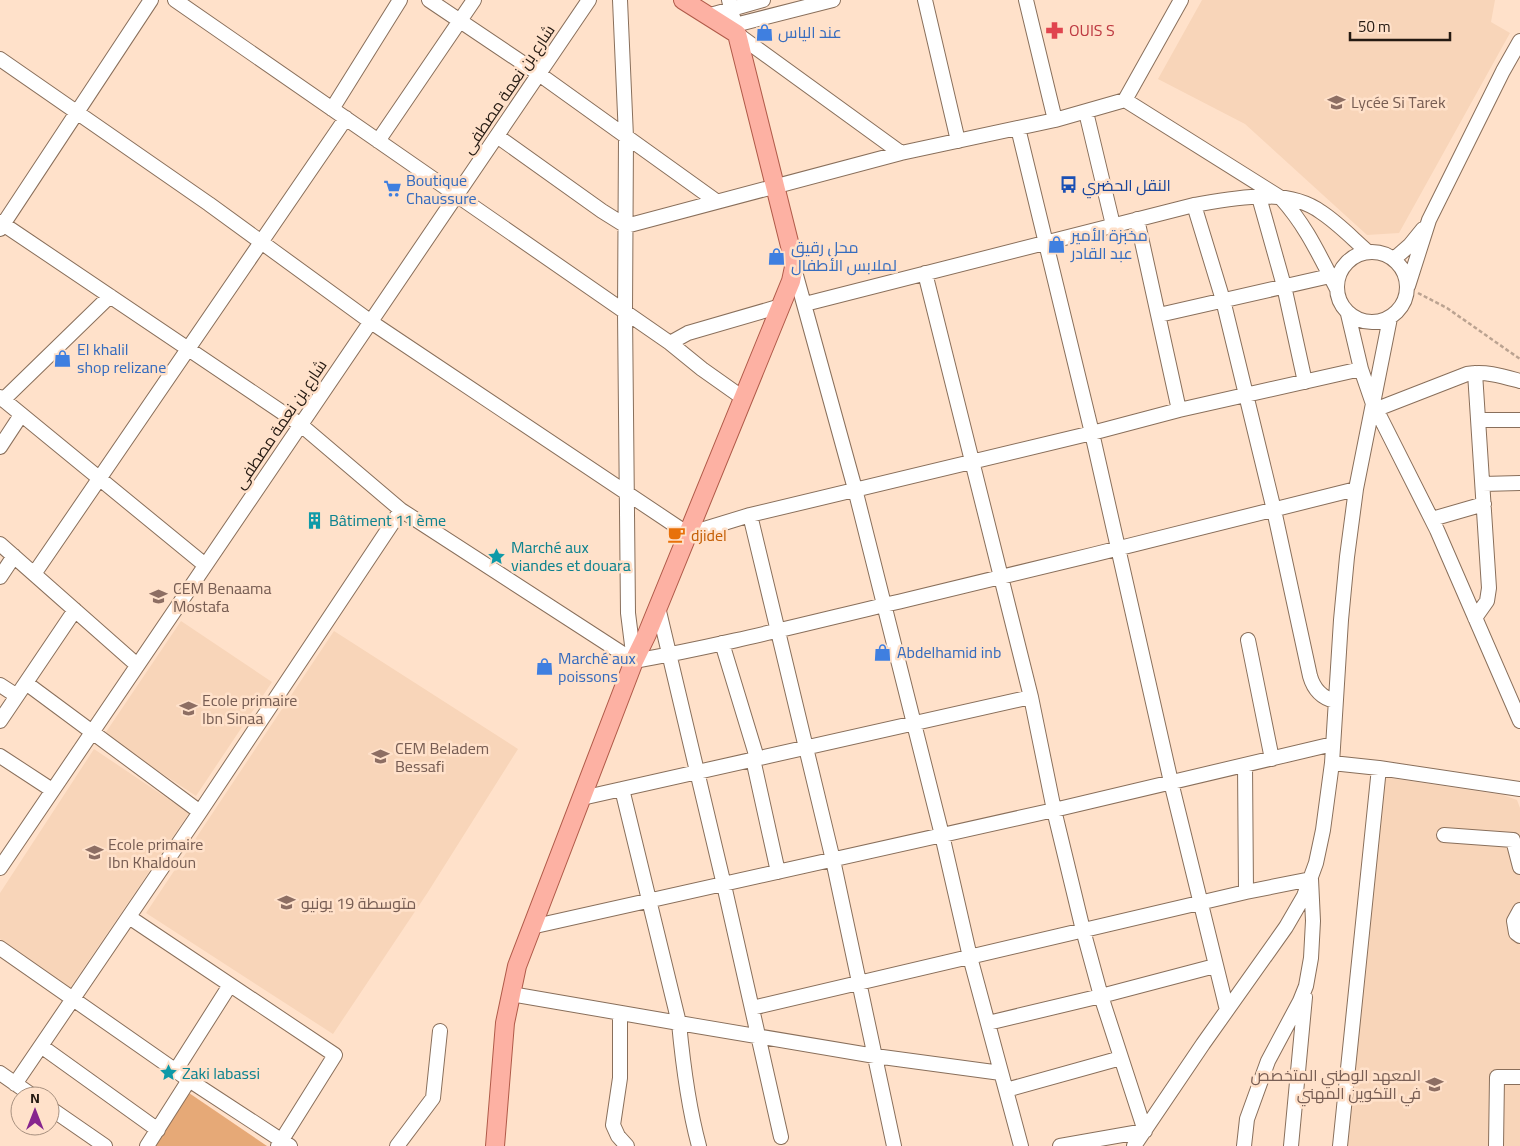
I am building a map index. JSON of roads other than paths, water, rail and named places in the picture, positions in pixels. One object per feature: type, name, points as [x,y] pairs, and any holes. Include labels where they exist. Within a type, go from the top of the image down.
[{"type":"main road","points":[[495,1146],[505,1023],[517,966],[634,661],[658,607],[781,306],[791,281],[794,267],[736,30],[707,16],[683,0]]},
{"type":"street","points":[[151,0],[1,225],[110,296],[300,425],[401,510],[634,661],[669,655],[885,605],[1356,489]]},
{"type":"street","points":[[174,0],[670,343],[743,398]]},
{"type":"street","points":[[332,109],[400,0]]},
{"type":"street","points":[[429,0],[539,74],[716,201]]},
{"type":"street","points":[[378,140],[474,0]]},
{"type":"street","name":"شارع بن نعمة مصطفى","points":[[1,863],[589,0]]},
{"type":"street","points":[[620,0],[626,138],[625,313],[628,613],[634,661]]},
{"type":"street","points":[[707,16],[730,4],[763,0]]},
{"type":"street","points":[[736,30],[829,0]]},
{"type":"street","points":[[925,0],[958,141]]},
{"type":"street","points":[[1026,0],[1055,120]]},
{"type":"street","points":[[497,136],[626,226],[775,185],[901,154],[1055,120],[1126,100],[1181,0]]},
{"type":"street","points":[[730,4],[736,30],[901,154]]},
{"type":"street","points":[[1348,314],[1358,320],[1380,322],[1390,318],[1402,306],[1430,220],[1503,71],[1520,41]]},
{"type":"street","points":[[0,59],[371,322],[688,534],[750,515],[1092,433],[1179,410],[1361,369]]},
{"type":"street","points":[[1126,100],[1281,198],[1296,214],[1312,239],[1337,289]]},
{"type":"street","points":[[1086,112],[1113,225]]},
{"type":"street","points":[[34,574],[346,118]]},
{"type":"street","points":[[1018,128],[1092,433],[1171,782],[1227,1010]]},
{"type":"street","points":[[805,304],[1194,204],[1244,196],[1281,198],[1302,202],[1321,211],[1368,252]]},
{"type":"street","points":[[1259,197],[1284,286],[1305,382]]},
{"type":"street","points":[[1194,204],[1223,300],[1274,510],[1312,683],[1322,695],[1336,701]]},
{"type":"street","points":[[1137,219],[1179,410]]},
{"type":"street","points":[[1394,259],[1410,245],[1430,220]]},
{"type":"street","points":[[1408,288],[1404,271],[1394,259],[1382,253],[1368,252],[1357,255],[1345,265],[1338,279],[1337,289],[1338,298],[1348,314],[1361,369],[1374,405],[1432,519],[1520,721]]},
{"type":"street","points":[[794,267],[885,605],[970,957],[1021,1146]]},
{"type":"street","points":[[925,273],[1031,697],[1054,810],[1083,930],[1101,996],[1145,1132]]},
{"type":"street","points":[[1159,315],[1330,276]]},
{"type":"street","points":[[110,296],[1,398],[205,565]]},
{"type":"street","points":[[670,343],[688,333],[781,306]]},
{"type":"street","points":[[1136,1145],[1227,1010],[1286,927],[1304,896],[1310,879],[1322,838],[1332,764],[1343,589],[1356,489],[1390,318]]},
{"type":"street","points":[[1374,405],[1475,373],[1494,374],[1520,381]]},
{"type":"street","points":[[1475,373],[1489,595],[1484,608],[1476,618]]},
{"type":"street","points":[[0,447],[21,415]]},
{"type":"street","points":[[1479,420],[1520,420]]},
{"type":"street","points":[[1482,484],[1520,483]]},
{"type":"street","points":[[1432,519],[1484,504]]},
{"type":"street","points":[[15,1084],[200,812],[401,510]]},
{"type":"street","points":[[750,515],[833,860],[894,1146]]},
{"type":"street","points":[[0,544],[137,665]]},
{"type":"street","points":[[0,577],[14,556]]},
{"type":"street","points":[[658,607],[782,1138]]},
{"type":"street","points":[[0,721],[75,610]]},
{"type":"street","points":[[1248,640],[1272,759]]},
{"type":"street","points":[[722,643],[755,759],[778,872]]},
{"type":"street","points":[[26,683],[200,812]]},
{"type":"street","points":[[0,685],[17,696]]},
{"type":"street","points":[[582,798],[1031,697]]},
{"type":"street","points":[[531,927],[1054,810],[1333,744]]},
{"type":"street","points":[[0,756],[52,790]]},
{"type":"street","points":[[1332,764],[1379,768],[1520,789]]},
{"type":"street","points":[[1245,765],[1246,892]]},
{"type":"street","points":[[1340,1146],[1379,768]]},
{"type":"street","points":[[622,789],[679,1023],[682,1060],[692,1122],[699,1146]]},
{"type":"street","points":[[1444,834],[1513,840],[1520,867]]},
{"type":"street","points":[[752,1008],[1246,892],[1310,879]]},
{"type":"street","points":[[1290,1146],[1306,986],[1311,958],[1313,921],[1310,879]]},
{"type":"street","points":[[1520,910],[1514,921],[1516,933],[1520,936]]},
{"type":"street","points":[[0,948],[283,1144],[335,1055],[128,917]]},
{"type":"street","points":[[988,1023],[1216,966]]},
{"type":"street","points":[[176,1070],[230,985]]},
{"type":"street","points":[[1244,1146],[1247,1119],[1268,1061],[1306,986]]},
{"type":"street","points":[[511,994],[875,1056],[1001,1073]]},
{"type":"street","points":[[620,1013],[620,1078],[613,1126],[618,1136],[627,1146]]},
{"type":"street","points":[[397,1146],[433,1098],[440,1031]]},
{"type":"street","points":[[40,1046],[158,1130]]},
{"type":"street","points":[[1006,1090],[1121,1058]]},
{"type":"street","points":[[0,1073],[18,1086]]},
{"type":"street","points":[[1496,1146],[1497,1077],[1520,1078]]},
{"type":"street","points":[[147,1146],[189,1080]]},
{"type":"street","points":[[60,1115],[105,1146]]},
{"type":"street","points":[[1060,1146],[1145,1132]]},
{"type":"place","name":"OUIS S","points":[[1055,30]]},
{"type":"place","name":"عند الياس","points":[[764,32]]},
{"type":"place","name":"Lycée Si Tarek","points":[[1337,102]]},
{"type":"place","name":"النقل الحضري","points":[[1068,185]]},
{"type":"place","name":"Boutique Chaussure","points":[[392,189]]},
{"type":"place","name":"مخبزة الأمير عبد القادر","points":[[1057,244]]},
{"type":"place","name":"محل رقيق لملابس الأطفال","points":[[777,256]]},
{"type":"place","name":"El khalil shop relizane","points":[[63,358]]},
{"type":"place","name":"Bâtiment 11 ème","points":[[315,520]]},
{"type":"place","name":"djidel","points":[[677,535]]},
{"type":"place","name":"Marché aux viandes et douara","points":[[497,556]]},
{"type":"place","name":"CEM Benaama Mostafa","points":[[159,597]]},
{"type":"place","name":"Abdelhamid inb","points":[[883,652]]},
{"type":"place","name":"Marché aux poissons","points":[[544,667]]},
{"type":"place","name":"Ecole primaire Ibn Sinaa","points":[[188,709]]},
{"type":"place","name":"CEM Beladem Bessafi","points":[[381,757]]},
{"type":"place","name":"Ecole primaire Ibn Khaldoun","points":[[94,853]]},
{"type":"place","name":"متوسطة 19 يونيو","points":[[287,903]]},
{"type":"place","name":"Zaki labassi","points":[[168,1073]]},
{"type":"place","name":"المعهد الوطني المتخصص في التكوين المهني","points":[[1435,1084]]}]
